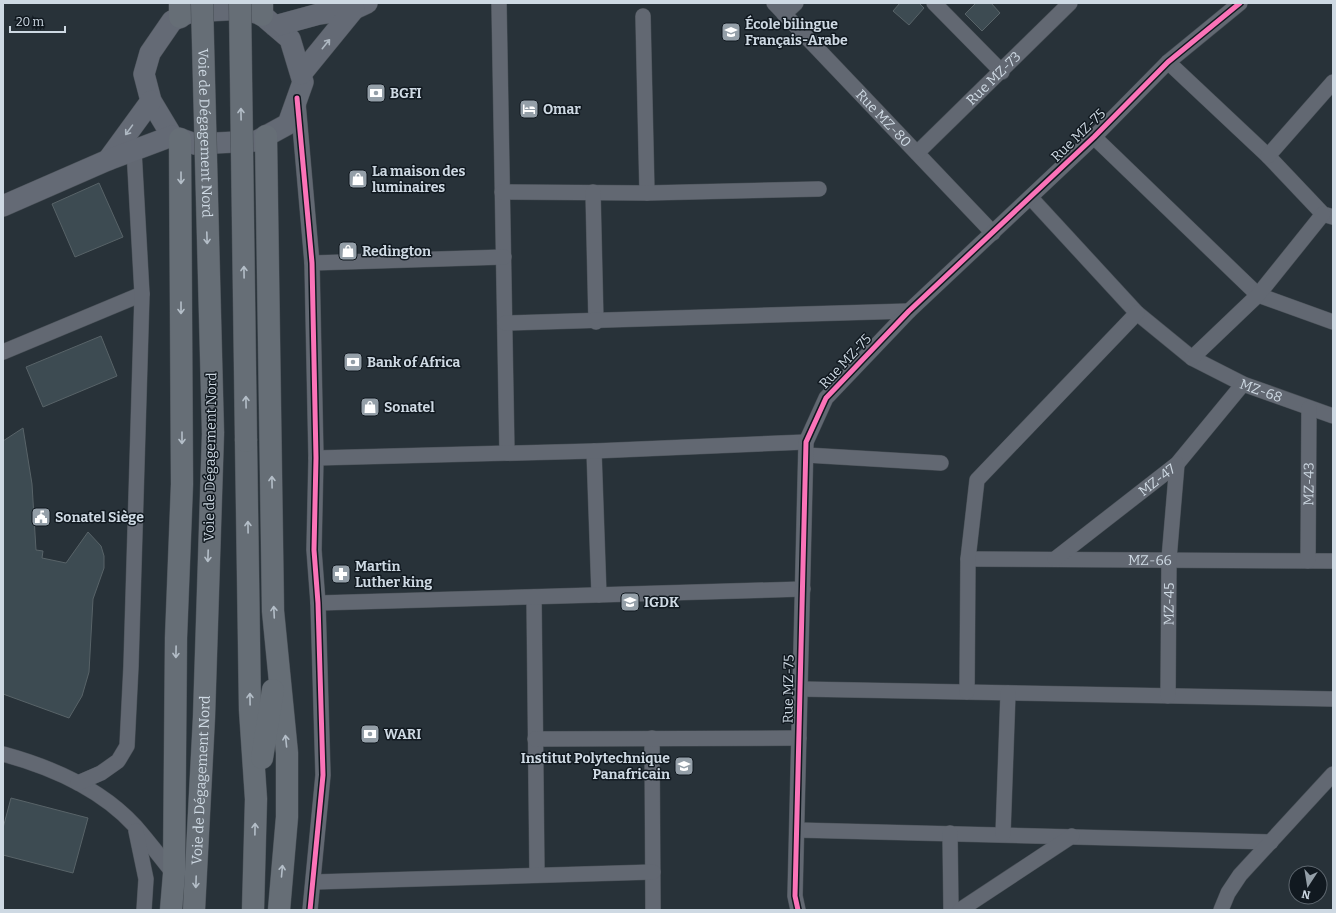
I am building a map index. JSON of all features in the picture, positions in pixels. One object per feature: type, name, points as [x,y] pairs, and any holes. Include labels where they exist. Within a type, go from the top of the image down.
[{"type":"highway","name":"Voie de Dégagement Nord","points":[[194,910],[204,717],[213,434],[202,3]]},
{"type":"highway","points":[[240,3],[250,710],[256,799],[253,910]]},
{"type":"highway","points":[[266,136],[274,611],[277,659],[287,753],[287,817],[279,910]]},
{"type":"highway","points":[[170,910],[174,874],[176,638],[182,484],[176,138]]},
{"type":"highway","points":[[178,569],[204,717]]},
{"type":"highway","points":[[256,799],[277,659]]},
{"type":"street","points":[[499,3],[507,453]]},
{"type":"street","points":[[779,8],[796,3]]},
{"type":"street","points":[[934,3],[1002,72]]},
{"type":"street","name":"Rue MZ-73","points":[[917,153],[1002,72],[1070,3]]},
{"type":"street","name":"Rue MZ-75","points":[[798,910],[795,896],[806,449],[826,398],[909,311],[1031,198],[1168,62],[1240,3]]},
{"type":"street","points":[[176,138],[151,101],[144,74],[150,53],[180,10],[190,12],[244,9],[266,14],[361,6]]},
{"type":"street","points":[[301,74],[361,6]]},
{"type":"street","name":"Rue MZ-80","points":[[779,8],[993,233]]},
{"type":"street","points":[[3,206],[134,150],[176,138],[195,144],[257,141],[288,124],[303,82],[290,39],[266,14]]},
{"type":"street","points":[[643,16],[647,193]]},
{"type":"street","points":[[1168,62],[1268,156],[1328,216],[1258,295],[1192,358]]},
{"type":"street","points":[[1268,156],[1327,98],[1333,82]]},
{"type":"street","points":[[297,98],[312,263],[316,458],[314,550],[318,603],[323,775],[314,882],[310,910]]},
{"type":"street","points":[[108,160],[151,101]]},
{"type":"street","points":[[1094,137],[1258,295],[1333,322]]},
{"type":"street","points":[[78,783],[101,773],[118,761],[127,746],[131,666],[142,294],[134,150]]},
{"type":"street","points":[[502,192],[647,193],[818,189]]},
{"type":"street","points":[[593,192],[596,322]]},
{"type":"street","name":"MZ-68","points":[[1031,198],[1137,313],[1192,358],[1243,384],[1333,416]]},
{"type":"street","points":[[312,263],[504,257]]},
{"type":"street","points":[[3,352],[142,294]]},
{"type":"street","points":[[505,324],[909,311]]},
{"type":"street","points":[[967,692],[968,559],[976,480],[1137,313]]},
{"type":"street","name":"MZ-47","points":[[1055,559],[1177,464],[1243,384]]},
{"type":"street","name":"MZ-43","points":[[1308,561],[1309,408]]},
{"type":"street","points":[[316,458],[594,451],[806,449],[941,463]]},
{"type":"street","points":[[594,451],[599,595]]},
{"type":"street","name":"MZ-45","points":[[1168,696],[1169,559],[1177,464]]},
{"type":"street","name":"MZ-66","points":[[968,559],[1333,561]]},
{"type":"street","points":[[318,603],[803,589]]},
{"type":"street","points":[[534,597],[537,875]]},
{"type":"street","points":[[800,689],[1333,699]]},
{"type":"street","points":[[1003,834],[1008,693]]},
{"type":"street","points":[[535,738],[799,738]]},
{"type":"street","points":[[652,738],[653,910]]},
{"type":"street","points":[[3,754],[50,770],[78,783],[109,802],[135,826],[174,874]]},
{"type":"street","points":[[1221,910],[1228,893],[1240,875],[1333,774]]},
{"type":"street","points":[[135,826],[146,879],[144,910]]},
{"type":"street","points":[[797,830],[1003,834],[1271,842]]},
{"type":"street","points":[[950,833],[951,910]]},
{"type":"street","points":[[960,910],[1072,836]]},
{"type":"street","points":[[314,882],[653,872]]},
{"type":"building","points":[[900,3],[919,3],[924,8],[909,25],[893,11]]},
{"type":"building","points":[[976,3],[991,3],[1000,13],[982,31],[965,14]]},
{"type":"building","points":[[99,183],[123,237],[75,257],[52,204]]},
{"type":"building","points":[[101,336],[117,376],[43,407],[26,367]]},
{"type":"building","points":[[23,428],[32,484],[36,550],[43,551],[42,558],[66,563],[88,532],[101,546],[104,556],[104,568],[93,599],[89,672],[82,696],[69,718],[3,694],[3,441]]},
{"type":"building","points":[[11,798],[88,818],[73,873],[3,855],[3,828]]},
{"type":"cycle path","points":[[798,910],[795,896],[806,442],[826,398],[909,311],[1094,137],[1168,62],[1240,3]]},
{"type":"cycle path","points":[[297,98],[312,263],[316,458],[314,550],[318,603],[323,775],[310,910]]},
{"type":"place","name":"École bilingue Français-Arabe","points":[[731,32]]},
{"type":"place","name":"BGFI","points":[[376,93]]},
{"type":"place","name":"Omar","points":[[529,109]]},
{"type":"place","name":"La maison des luminaires","points":[[358,179]]},
{"type":"place","name":"Redington","points":[[348,251]]},
{"type":"place","name":"Bank of Africa","points":[[353,362]]},
{"type":"place","name":"Sonatel","points":[[370,407]]},
{"type":"place","name":"Sonatel Siège","points":[[41,517]]},
{"type":"place","name":"Martin Luther king","points":[[341,574]]},
{"type":"place","name":"IGDK","points":[[630,602]]},
{"type":"place","name":"WARI","points":[[370,734]]},
{"type":"place","name":"Institut Polytechnique Panafricain","points":[[684,766]]}]
